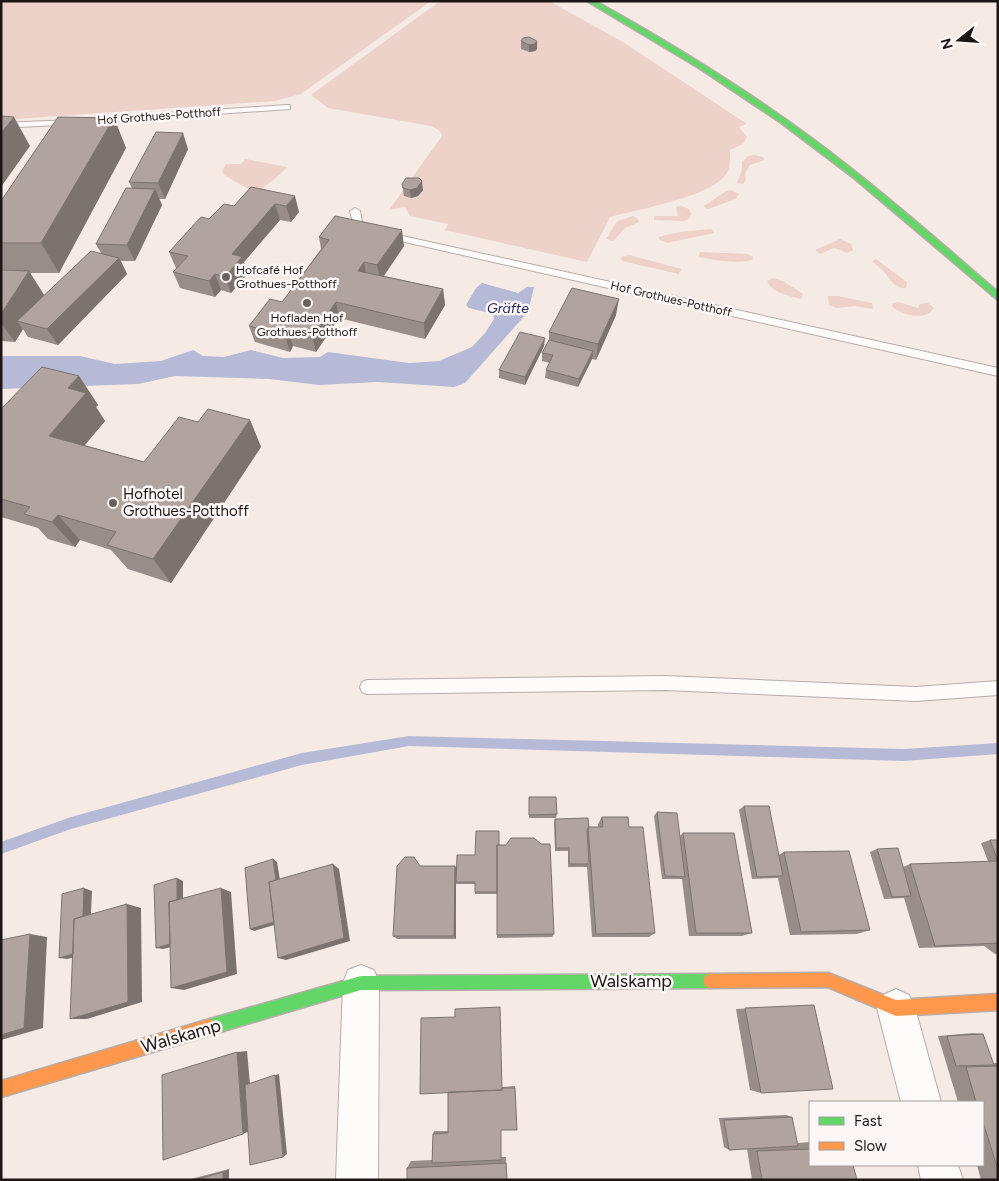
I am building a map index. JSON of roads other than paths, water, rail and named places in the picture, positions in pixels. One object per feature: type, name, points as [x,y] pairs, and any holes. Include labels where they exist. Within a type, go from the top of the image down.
[{"type":"main road","points":[[590,1],[683,54],[808,140],[905,217],[998,297]]},
{"type":"main road","name":"Walskamp","points":[[1,1089],[361,983],[828,980],[896,1008],[998,1002]]},
{"type":"street","points":[[357,1180],[361,983]]},
{"type":"street","points":[[896,1008],[921,1101]]},
{"type":"street","points":[[938,1166],[942,1180]]},
{"type":"lane","name":"Hof Grothues-Potthoff","points":[[90,120],[287,107]]},
{"type":"lane","name":"Hof Grothues-Potthoff","points":[[1,126],[80,121]]},
{"type":"lane","name":"Hof Grothues-Potthoff","points":[[355,211],[358,223],[368,231],[998,372]]},
{"type":"lane","points":[[367,687],[665,683],[916,694],[998,688]]},
{"type":"water","name":"Gräfte","points":[[482,283],[518,293],[527,287],[534,287],[528,312],[465,383],[454,387],[378,382],[319,385],[269,379],[175,376],[138,384],[1,389],[1,356],[80,356],[115,364],[161,361],[193,350],[203,356],[224,357],[251,350],[283,358],[320,357],[328,352],[409,363],[439,361],[472,347],[485,333],[494,319],[493,314],[469,308],[466,305],[476,288]]},
{"type":"waterway","points":[[1,848],[71,823],[302,759],[409,741],[904,755],[998,748]]},
{"type":"place","name":"Hofcafé Hof Grothues-Potthoff","points":[[226,277]]},
{"type":"place","name":"Hofladen Hof Grothues-Potthoff","points":[[307,303]]},
{"type":"place","name":"Hofhotel Grothues-Potthoff","points":[[113,503]]}]
